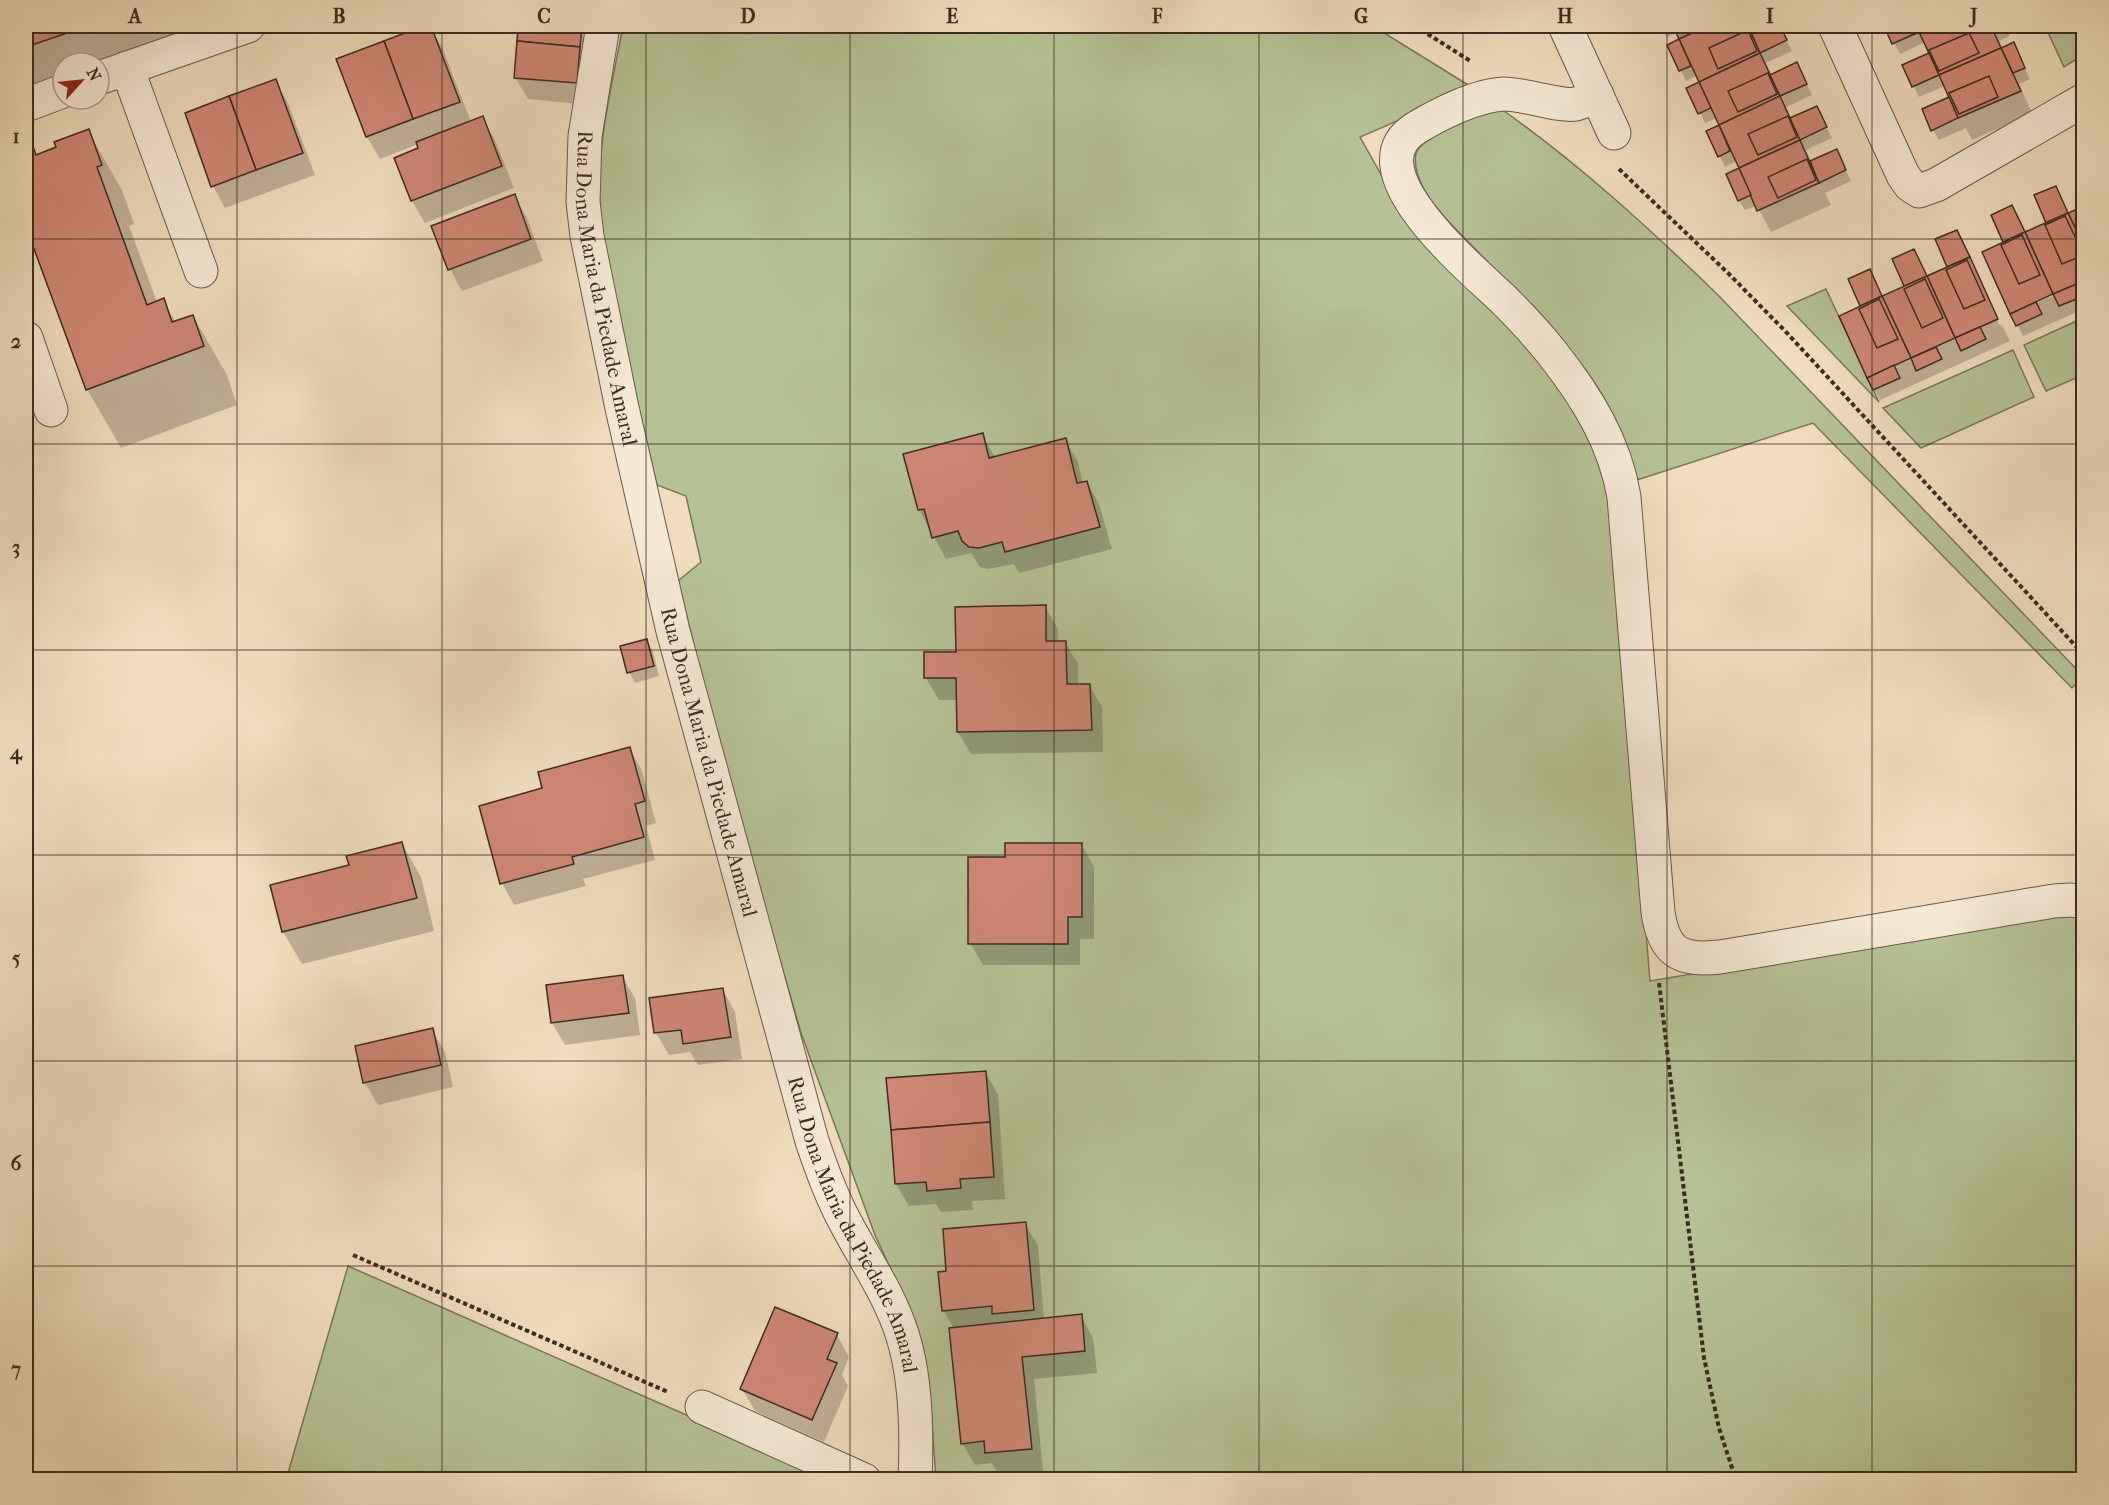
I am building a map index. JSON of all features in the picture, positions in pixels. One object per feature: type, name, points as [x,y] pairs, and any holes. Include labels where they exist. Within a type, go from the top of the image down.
[{"type":"street","points":[[201,271],[113,73],[248,26]]},
{"type":"street","name":"Rua Dona Maria da Piedade Amaral","points":[[603,26],[585,136],[583,202],[587,236],[622,408],[673,632],[813,1141],[835,1201],[878,1279],[903,1338],[910,1370],[913,1404],[915,1479]]},
{"type":"street","points":[[1565,26],[1614,134]]},
{"type":"street","points":[[1835,26],[1905,178],[1913,188],[1919,190],[1929,189],[2084,100]]},
{"type":"street","points":[[1597,95],[1572,104],[1514,94],[1486,96],[1414,130],[1402,142],[1397,162],[1403,184],[1420,215],[1438,236],[1514,310],[1553,355],[1595,416],[1616,460],[1624,497],[1658,912],[1662,935],[1668,945],[1684,957],[1726,957],[2069,902]]},
{"type":"street","points":[[26,105],[51,96]]},
{"type":"street","points":[[26,338],[51,410]]},
{"type":"street","points":[[702,1407],[864,1479]]},
{"type":"path","points":[[1415,26],[1474,63]]},
{"type":"path","points":[[1618,169],[1730,274],[1787,333],[2084,655]]},
{"type":"path","points":[[1668,945],[1661,965],[1659,987],[1700,1333],[1713,1404],[1736,1479]]},
{"type":"path","points":[[353,1256],[702,1407]]},
{"type":"green space","points":[[623,26],[1373,26],[1473,88],[1360,137],[1409,224],[1477,292],[1551,375],[1592,443],[1611,504],[1650,981],[2057,913],[2083,919],[2083,1479],[936,1479],[929,1381],[922,1342],[875,1235],[801,1033],[725,769],[678,581],[701,562],[686,496],[657,485],[623,338],[603,238],[599,184],[606,116]]},
{"type":"green space","points":[[2045,26],[2071,26],[2074,30],[2083,26],[2083,55],[2064,67]]},
{"type":"green space","points":[[1497,106],[1527,127],[1611,196],[1718,295],[2083,676],[2072,688],[1813,423],[1637,480],[1617,422],[1585,369],[1548,325],[1445,217],[1426,193],[1419,179],[1415,159],[1420,147],[1452,126]]},
{"type":"green space","points":[[1826,289],[1879,402],[1787,306]]},
{"type":"green space","points":[[2083,318],[2083,375],[2046,391],[2024,345]]},
{"type":"green space","points":[[2013,350],[2034,397],[1921,448],[1883,408]]},
{"type":"green space","points":[[348,1266],[834,1480],[286,1480]]},
{"type":"building","points":[[26,26],[88,26],[26,47]]},
{"type":"building","points":[[423,26],[431,26],[460,102],[413,119],[384,41]]},
{"type":"building","points":[[518,26],[582,26],[580,47],[517,41]]},
{"type":"building","points":[[1673,26],[1708,26],[1679,39]]},
{"type":"building","points":[[1708,26],[1748,26],[1760,53],[1699,82],[1679,39]]},
{"type":"building","points":[[1764,26],[1780,26],[1787,40],[1760,53],[1751,32]]},
{"type":"building","points":[[1884,26],[1917,26],[1919,32],[1892,44]]},
{"type":"building","points":[[1933,26],[1991,26],[2001,48],[1939,75],[1919,32]]},
{"type":"building","points":[[1748,30],[1757,51],[1718,69],[1709,48]]},
{"type":"building","points":[[1969,33],[1979,53],[1939,71],[1929,50]]},
{"type":"building","points":[[1679,39],[1691,66],[1679,71],[1667,45]]},
{"type":"building","points":[[384,41],[413,119],[366,137],[336,59]]},
{"type":"building","points":[[517,41],[580,47],[577,83],[514,78]]},
{"type":"building","points":[[2014,42],[2025,68],[2013,73],[2001,48]]},
{"type":"building","points":[[2001,48],[2021,91],[1958,118],[1939,75]]},
{"type":"building","points":[[1760,53],[1780,96],[1719,125],[1699,82]]},
{"type":"building","points":[[1929,53],[1939,75],[1912,87],[1902,65]]},
{"type":"building","points":[[1797,62],[1807,84],[1780,96],[1770,75]]},
{"type":"building","points":[[1768,73],[1777,94],[1738,112],[1728,91]]},
{"type":"building","points":[[1989,76],[1998,97],[1959,114],[1949,93]]},
{"type":"building","points":[[276,79],[303,153],[256,170],[229,96]]},
{"type":"building","points":[[1699,82],[1711,108],[1698,114],[1686,88]]},
{"type":"building","points":[[229,96],[256,170],[211,187],[185,113]]},
{"type":"building","points":[[1780,96],[1800,140],[1739,168],[1719,125]]},
{"type":"building","points":[[1949,97],[1958,118],[1931,131],[1922,109]]},
{"type":"building","points":[[1817,106],[1827,127],[1800,140],[1790,118]]},
{"type":"building","points":[[483,116],[502,166],[411,201],[394,158],[418,148],[416,142]]},
{"type":"building","points":[[1788,116],[1797,137],[1758,155],[1748,134]]},
{"type":"building","points":[[1719,125],[1730,151],[1718,157],[1706,131]]},
{"type":"building","points":[[89,129],[102,165],[97,167],[147,305],[164,298],[172,322],[193,315],[204,346],[86,390],[26,227],[26,152],[34,149],[36,155],[56,147],[54,142]]},
{"type":"building","points":[[1800,140],[1819,183],[1757,211],[1739,168]]},
{"type":"building","points":[[1837,149],[1846,170],[1819,183],[1810,161]]},
{"type":"building","points":[[1807,159],[1816,180],[1778,198],[1768,177]]},
{"type":"building","points":[[1739,168],[1751,195],[1738,201],[1726,174]]},
{"type":"building","points":[[2056,186],[2068,213],[2046,223],[2034,195]]},
{"type":"building","points":[[515,194],[531,239],[448,270],[431,226]]},
{"type":"building","points":[[2012,205],[2025,232],[2003,242],[1991,215]]},
{"type":"building","points":[[2084,206],[2084,246],[2068,213]]},
{"type":"building","points":[[2068,213],[2084,246],[2084,281],[2053,294],[2025,232]]},
{"type":"building","points":[[2065,216],[2084,255],[2062,264],[2045,225]]},
{"type":"building","points":[[1957,230],[1970,257],[1947,267],[1935,239]]},
{"type":"building","points":[[2025,232],[2053,294],[2010,314],[1982,252]]},
{"type":"building","points":[[2022,235],[2040,275],[2019,284],[2001,245]]},
{"type":"building","points":[[1914,249],[1927,276],[1904,286],[1892,259]]},
{"type":"building","points":[[1970,257],[1998,319],[1955,338],[1927,276]]},
{"type":"building","points":[[1967,260],[1985,300],[1964,309],[1946,270]]},
{"type":"building","points":[[1870,269],[1882,296],[1860,306],[1848,279]]},
{"type":"building","points":[[1927,276],[1955,338],[1911,358],[1882,296]]},
{"type":"building","points":[[1925,279],[1943,318],[1922,328],[1904,289]]},
{"type":"building","points":[[2079,283],[2084,296],[2059,306],[2053,294]]},
{"type":"building","points":[[1882,296],[1911,358],[1867,378],[1839,316]]},
{"type":"building","points":[[1879,299],[1898,339],[1877,348],[1859,309]]},
{"type":"building","points":[[2036,302],[2042,314],[2016,326],[2010,314]]},
{"type":"building","points":[[1980,327],[1986,339],[1961,351],[1955,338]]},
{"type":"building","points":[[1936,347],[1942,359],[1916,371],[1911,358]]},
{"type":"building","points":[[1894,365],[1900,378],[1873,390],[1867,378]]},
{"type":"building","points":[[983,433],[989,458],[1066,438],[1077,483],[1087,481],[1100,527],[1005,552],[1002,542],[979,548],[969,547],[962,541],[958,531],[932,538],[924,509],[918,510],[903,454]]},
{"type":"building","points":[[1046,605],[1046,641],[1066,641],[1067,684],[1090,684],[1092,730],[957,732],[956,678],[924,678],[924,652],[956,652],[955,607]]},
{"type":"building","points":[[647,639],[654,666],[627,673],[620,646]]},
{"type":"building","points":[[630,747],[645,801],[635,804],[644,837],[572,857],[574,864],[500,884],[479,806],[542,788],[538,772]]},
{"type":"building","points":[[402,842],[417,898],[282,932],[270,885],[349,865],[346,856]]},
{"type":"building","points":[[1005,843],[1082,843],[1082,917],[1068,917],[1068,944],[968,944],[968,857],[1005,857]]},
{"type":"building","points":[[623,975],[629,1013],[551,1023],[546,985]]},
{"type":"building","points":[[723,988],[731,1037],[683,1044],[681,1030],[654,1033],[649,998]]},
{"type":"building","points":[[433,1028],[441,1065],[363,1083],[355,1046]]},
{"type":"building","points":[[986,1071],[990,1122],[891,1130],[886,1078]]},
{"type":"building","points":[[990,1122],[994,1177],[960,1179],[961,1188],[927,1191],[926,1182],[895,1184],[891,1130]]},
{"type":"building","points":[[1026,1222],[1034,1310],[992,1314],[992,1306],[942,1311],[938,1272],[946,1271],[943,1229]]},
{"type":"building","points":[[775,1307],[838,1333],[827,1359],[837,1363],[812,1420],[740,1389]]},
{"type":"building","points":[[1082,1314],[1085,1351],[1022,1357],[1032,1449],[985,1453],[984,1441],[961,1444],[949,1328]]},
{"type":"building","points":[[785,1472],[800,1480],[781,1480]]}]
